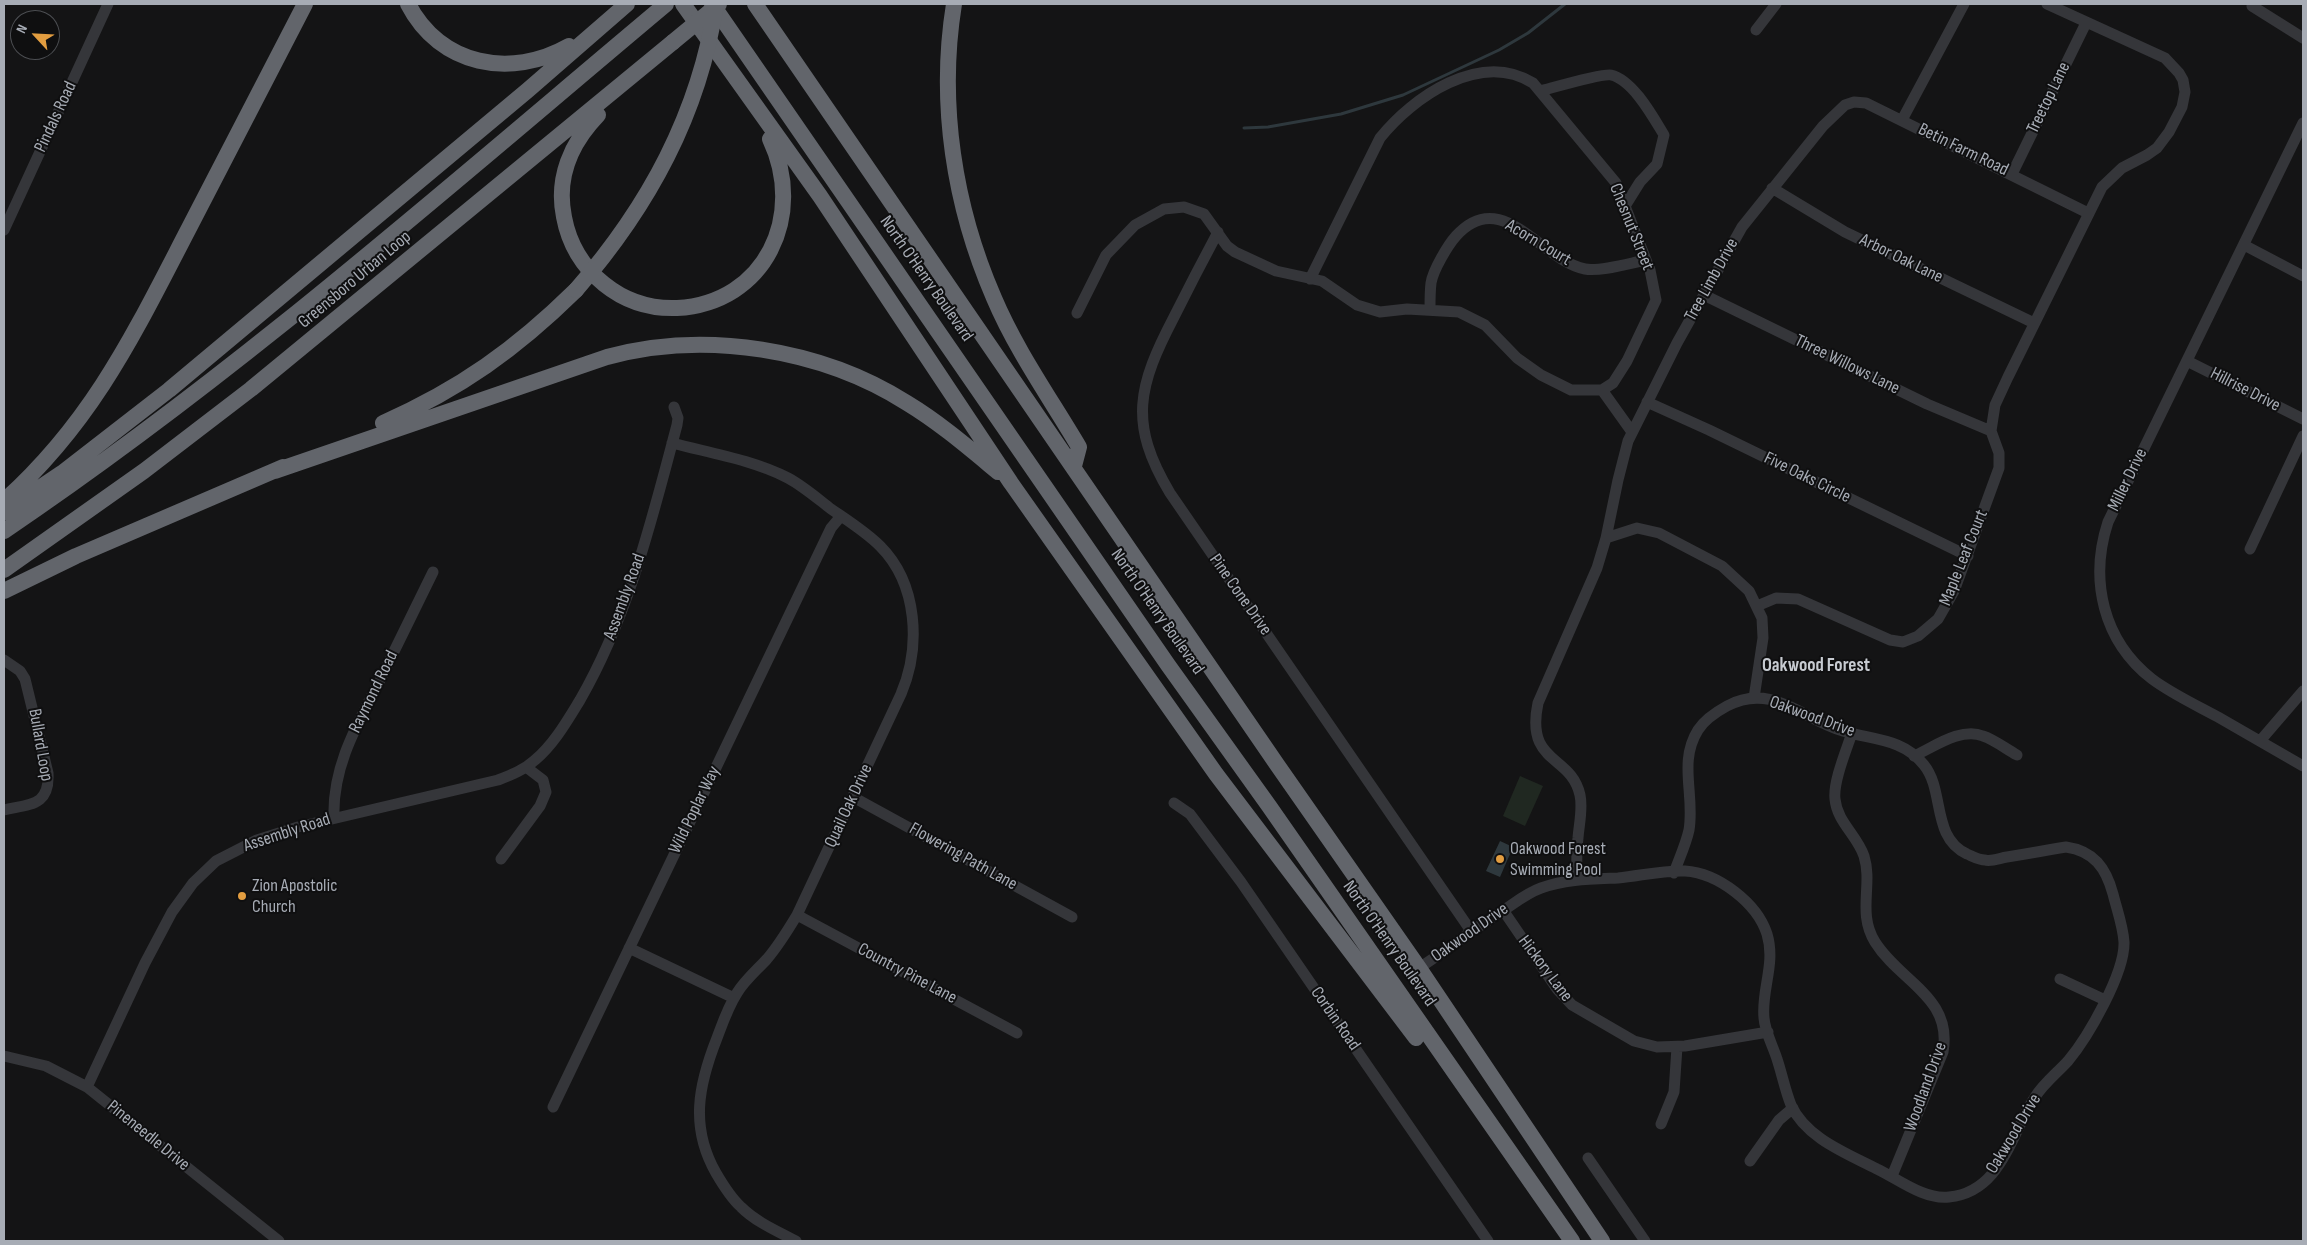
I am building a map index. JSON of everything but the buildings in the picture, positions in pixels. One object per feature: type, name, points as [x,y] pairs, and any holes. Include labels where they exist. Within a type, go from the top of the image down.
[{"type":"highway","points":[[4,501],[67,436],[90,406],[121,357],[305,4]]},
{"type":"highway","points":[[408,4],[420,23],[439,42],[463,56],[490,64],[518,64],[545,58],[595,31]]},
{"type":"highway","points":[[4,512],[62,472],[183,378],[528,90],[627,4]]},
{"type":"highway","name":"Greensboro Urban Loop","points":[[4,531],[125,445],[270,334],[666,4]]},
{"type":"highway","points":[[683,4],[820,196],[1011,483],[1216,774],[1428,1054],[1500,1140]]},
{"type":"highway","name":"North O'Henry Boulevard","points":[[712,4],[1157,649],[1269,806],[1572,1241]]},
{"type":"highway","points":[[4,591],[76,556],[414,409],[455,388],[488,367],[519,343],[576,290],[628,224],[650,190],[668,156],[696,87],[707,52],[718,4]]},
{"type":"highway","name":"Greensboro Urban Loop","points":[[4,570],[144,470],[259,383],[551,141],[628,81],[718,4]]},
{"type":"highway","name":"North O'Henry Boulevard","points":[[756,4],[1278,766],[1419,968],[1602,1241]]},
{"type":"highway","points":[[954,4],[949,43],[948,108],[962,204],[970,234],[994,299],[1015,340],[1079,447],[1074,466]]},
{"type":"highway","points":[[628,81],[612,102],[583,130],[576,142],[565,169],[562,204],[571,242],[587,269],[621,296],[644,305],[672,308],[688,307],[718,299],[744,282],[759,267],[771,249],[778,236],[783,213],[782,174],[778,159],[756,108]]},
{"type":"highway","points":[[275,471],[631,350],[722,345],[799,358],[856,377],[880,388],[907,402],[954,435],[1011,483]]},
{"type":"street","name":"Pindals Road","points":[[4,230],[108,4]]},
{"type":"street","points":[[1756,30],[1776,4]]},
{"type":"street","name":"Betin Farm Road","points":[[1964,4],[1902,120],[2088,213]]},
{"type":"street","points":[[1991,431],[1995,405],[2102,187],[2112,175],[2147,156],[2162,142],[2182,108],[2185,92],[2179,73],[2166,58],[2047,4]]},
{"type":"street","points":[[2252,6],[2303,38]]},
{"type":"street","name":"Treetop Lane","points":[[2012,174],[2086,23]]},
{"type":"street","name":"Chesnut Street","points":[[1310,279],[1380,138],[1393,122],[1442,86],[1466,76],[1495,72],[1523,77],[1533,83],[1616,183],[1646,260],[1656,300],[1622,368],[1613,383],[1602,390]]},
{"type":"street","points":[[1540,91],[1610,74],[1624,81],[1648,109],[1664,135],[1662,145],[1657,164],[1640,182],[1625,206]]},
{"type":"street","name":"Tree Limb Drive","points":[[1606,538],[1618,480],[1632,432],[1704,294],[1742,227],[1823,126],[1845,105],[1854,102],[1866,103],[1902,120]]},
{"type":"street","name":"Miller Drive","points":[[2303,124],[2108,522],[2098,561],[2100,589],[2106,616],[2119,643],[2134,662],[2152,679],[2179,696],[2303,766]]},
{"type":"street","name":"Arbor Oak Lane","points":[[1772,188],[1844,232],[2034,323]]},
{"type":"street","points":[[1077,312],[1106,255],[1135,225],[1164,210],[1184,207],[1204,214],[1227,246],[1235,252],[1276,271],[1322,282],[1358,305],[1380,312],[1407,309],[1459,312],[1485,325],[1517,358],[1541,375],[1571,390],[1602,390],[1632,432]]},
{"type":"street","name":"Acorn Court","points":[[1430,310],[1431,281],[1450,243],[1466,225],[1483,217],[1501,220],[1515,226],[1567,262],[1587,269],[1646,260]]},
{"type":"street","name":"Pine Cone Drive","points":[[1218,232],[1161,342],[1146,380],[1142,410],[1143,427],[1152,460],[1170,494],[1471,931]]},
{"type":"street","points":[[2244,245],[2303,276]]},
{"type":"street","name":"Three Willows Lane","points":[[1704,294],[1926,404],[1991,431]]},
{"type":"street","name":"Hillrise Drive","points":[[2187,361],[2303,419]]},
{"type":"street","name":"Five Oaks Circle","points":[[1647,402],[1709,430],[1968,556]]},
{"type":"street","name":"Assembly Road","points":[[87,1087],[172,912],[192,883],[216,861],[242,846],[274,834],[509,776],[526,767],[549,746],[565,724],[604,652],[635,574],[678,418],[674,407]]},
{"type":"street","name":"Maple Leaf Court","points":[[1757,606],[1776,598],[1798,599],[1890,640],[1903,642],[1918,636],[1938,619],[1954,592],[1968,556],[1999,468],[1999,453],[1991,431]]},
{"type":"street","points":[[2250,549],[2303,436]]},
{"type":"street","name":"Quail Oak Drive","points":[[672,443],[755,465],[789,478],[841,516],[880,546],[897,570],[909,600],[914,624],[913,651],[909,675],[853,797],[797,915],[768,958],[734,998],[728,1008],[710,1055],[703,1080],[699,1101],[700,1133],[710,1161],[723,1184],[741,1208],[764,1224],[796,1241]]},
{"type":"street","name":"Wild Poplar Way","points":[[553,1107],[831,528],[841,516]]},
{"type":"street","points":[[1576,880],[1580,796],[1570,774],[1550,759],[1543,750],[1537,735],[1535,719],[1538,703],[1590,585],[1606,538],[1637,528],[1659,533],[1722,566],[1749,591],[1762,618],[1763,638],[1754,698],[1735,702],[1716,712],[1699,729],[1687,756],[1689,830],[1674,873]]},
{"type":"street","name":"Raymond Road","points":[[334,818],[336,784],[345,752],[433,572]]},
{"type":"street","name":"Bullard Loop","points":[[4,660],[20,671],[26,679],[49,784],[45,797],[38,802],[4,810]]},
{"type":"street","points":[[2260,741],[2303,691]]},
{"type":"street","name":"Oakwood Drive","points":[[1419,968],[1471,931],[1540,888],[1576,880],[1686,871],[1721,884],[1742,898],[1760,917],[1768,936],[1771,955],[1764,1019],[1792,1108],[1804,1125],[1817,1136],[1930,1195],[1948,1198],[1977,1188],[1986,1181],[2002,1160],[2034,1099],[2081,1044],[2105,1000],[2120,965],[2124,943],[2110,880],[2101,865],[2086,852],[2066,847],[1986,861],[1967,854],[1956,847],[1949,838],[1942,820],[1930,774],[1924,765],[1903,746],[1891,741],[1841,731],[1778,701],[1754,698]]},
{"type":"street","name":"Woodland Drive","points":[[1852,733],[1834,798],[1838,815],[1857,841],[1864,856],[1866,868],[1864,909],[1868,928],[1884,955],[1939,1012],[1946,1036],[1943,1052],[1892,1176]]},
{"type":"street","points":[[1914,756],[1959,735],[1973,733],[1984,736],[2017,755]]},
{"type":"street","points":[[501,859],[540,806],[546,792],[543,780],[526,767]]},
{"type":"street","name":"Flowering Path Lane","points":[[853,797],[1072,917]]},
{"type":"street","name":"Corbin Road","points":[[1174,803],[1190,814],[1241,882],[1488,1241]]},
{"type":"street","name":"Hickory Lane","points":[[1503,910],[1557,989],[1572,1005],[1634,1041],[1657,1047],[1677,1047],[1768,1032]]},
{"type":"street","name":"Country Pine Lane","points":[[797,915],[1017,1033]]},
{"type":"street","points":[[629,948],[734,998]]},
{"type":"street","points":[[2060,979],[2105,1000]]},
{"type":"street","points":[[1661,1124],[1674,1092],[1677,1047]]},
{"type":"street","name":"Pineneedle Drive","points":[[4,1056],[46,1066],[87,1087],[279,1241]]},
{"type":"street","points":[[1750,1161],[1779,1120],[1792,1108]]},
{"type":"street","points":[[1588,1158],[1645,1241]]},
{"type":"shaded area","points":[[1520,776],[1543,786],[1525,826],[1503,816]]},
{"type":"shaded area","name":"Oakwood Forest Swimming Pool","points":[[1500,841],[1513,847],[1500,877],[1486,871]]},
{"type":"waterway","points":[[1244,128],[1268,127],[1341,114],[1403,95],[1499,50],[1528,33],[1565,4]]},
{"type":"place","name":"Oakwood Forest Swimming Pool","points":[[1500,859]]},
{"type":"place","name":"Zion Apostolic Church","points":[[242,896]]},
{"type":"district","name":"Oakwood Forest","points":[[1816,666]]}]
